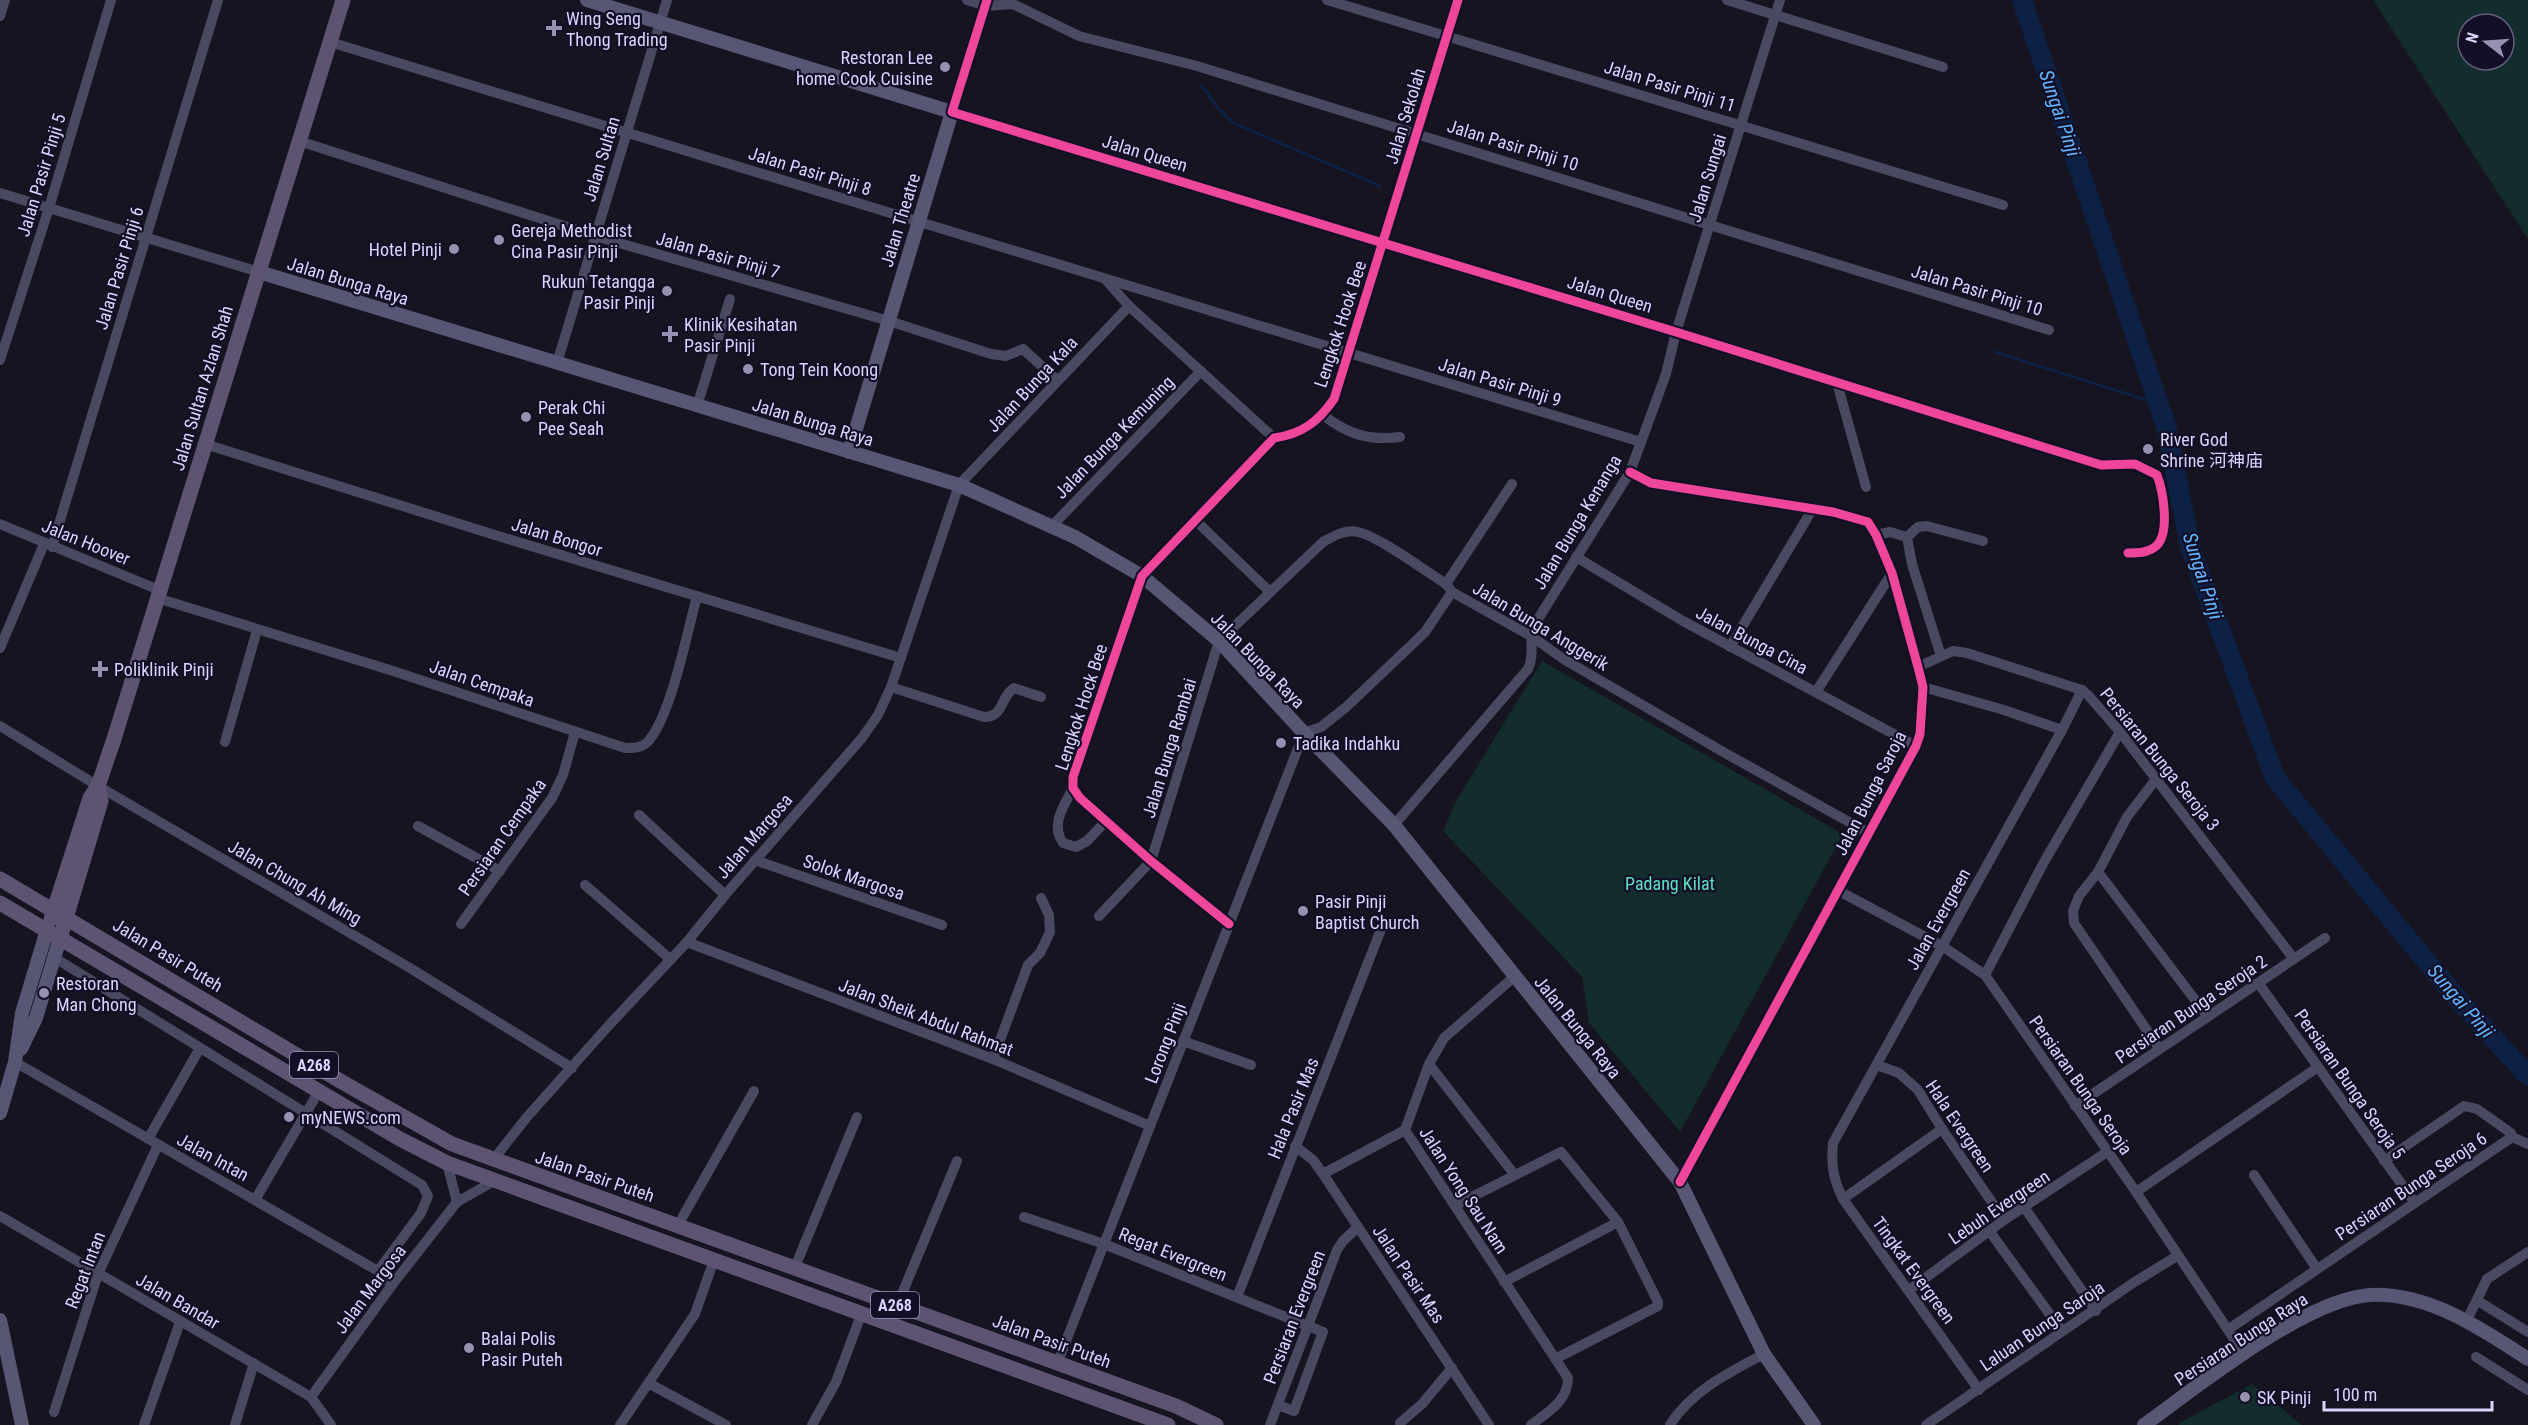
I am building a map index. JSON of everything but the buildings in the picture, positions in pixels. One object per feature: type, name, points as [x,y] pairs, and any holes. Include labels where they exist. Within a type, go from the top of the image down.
[{"type":"main road","name":"Jalan Sultan Azlan Shah","points":[[15,1062],[36,1018],[55,958],[54,934],[90,798],[98,786],[343,0]]},
{"type":"main road","name":"Jalan Queen","points":[[587,0],[952,112]]},
{"type":"main road","name":"Jalan Theatre","points":[[849,452],[952,112]]},
{"type":"main road","name":"Jalan Bunga Raya","points":[[259,272],[959,485],[1075,537],[1142,576],[1220,641],[1304,733],[1394,825],[1680,1182],[1764,1354],[1814,1425]]},
{"type":"main road","name":"Jalan Pasir Puteh","points":[[0,879],[452,1144],[1176,1406],[1216,1425]]},
{"type":"main road","name":"A268","points":[[0,903],[400,1139],[447,1163],[1168,1425]]},
{"type":"main road","name":"Jalan Sultan Azlan Shah","points":[[15,1062],[22,1013],[41,950],[54,934]]},
{"type":"main road","points":[[0,1113],[15,1062]]},
{"type":"main road","name":"Persiaran Bunga Raya","points":[[2144,1425],[2244,1354],[2308,1315],[2342,1299],[2371,1295],[2400,1298],[2467,1320],[2528,1359]]},
{"type":"main road","points":[[0,1325],[22,1425]]},
{"type":"street","points":[[0,16],[5,0]]},
{"type":"street","name":"Jalan Pasir Pinji 5","points":[[0,360],[49,208],[111,0]]},
{"type":"street","name":"Jalan Pasir Pinji 6","points":[[0,648],[48,545],[218,0]]},
{"type":"street","name":"Jalan Sultan","points":[[557,363],[667,0]]},
{"type":"street","name":"Jalan Pasir Pinji 10","points":[[967,0],[1013,4],[1079,36],[1197,66],[1710,223],[2049,330]]},
{"type":"street","name":"Jalan Pasir Pinji 11","points":[[1327,0],[2003,205]]},
{"type":"street","name":"Jalan Sekolah","points":[[1383,242],[1458,0]]},
{"type":"street","points":[[1727,0],[1943,67]]},
{"type":"street","name":"Jalan Sungai","points":[[1676,332],[1780,0]]},
{"type":"street","name":"Jalan Theatre","points":[[952,112],[987,3]]},
{"type":"street","name":"Jalan Pasir Pinji 8","points":[[330,42],[1349,354]]},
{"type":"street","name":"Jalan Queen","points":[[952,112],[1676,332],[2101,465],[2135,464],[2157,475],[2164,516],[2162,538],[2157,546],[2147,552],[2128,553]]},
{"type":"street","name":"Jalan Pasir Pinji 7","points":[[299,141],[595,236],[889,321],[991,354],[1006,356],[1023,348],[1057,380]]},
{"type":"street","points":[[0,193],[259,272]]},
{"type":"street","name":"Lengkok Hook Bee","points":[[1323,415],[1334,399],[1383,242]]},
{"type":"street","points":[[1105,279],[1129,306],[1274,438]]},
{"type":"street","points":[[697,406],[730,299]]},
{"type":"street","name":"Jalan Bunga Kala","points":[[959,485],[1129,306]]},
{"type":"street","name":"Jalan Bunga Kenanga","points":[[1394,825],[1528,669],[1533,658],[1531,636],[1533,627],[1630,471],[1668,368],[1676,332]]},
{"type":"street","name":"Jalan Pasir Pinji 9","points":[[1349,354],[1641,442]]},
{"type":"street","name":"Jalan Bunga Kemuning","points":[[1052,526],[1201,371]]},
{"type":"street","points":[[1837,383],[1866,487]]},
{"type":"street","points":[[1142,576],[1274,438],[1290,435],[1308,427],[1323,415],[1336,425],[1367,438],[1400,437]]},
{"type":"street","name":"Jalan Bongor","points":[[205,444],[901,658]]},
{"type":"street","name":"Jalan Bunga Saroja","points":[[1630,471],[1651,483],[1853,516],[1868,522],[1892,573],[1923,687],[1920,734],[1916,746],[1680,1182]]},
{"type":"street","points":[[1304,733],[1321,727],[1425,632],[1512,484]]},
{"type":"street","name":"Jalan Margosa","points":[[493,1160],[572,1068],[687,942],[862,738],[878,715],[891,687],[959,485]]},
{"type":"street","points":[[1730,647],[1812,510]]},
{"type":"street","points":[[1195,520],[1270,592]]},
{"type":"street","name":"Jalan Hoover","points":[[0,524],[158,594]]},
{"type":"street","points":[[1907,537],[1918,527],[1927,526],[1983,541]]},
{"type":"street","name":"Jalan Bunga Anggerik","points":[[1220,641],[1323,542],[1340,532],[1357,531],[1373,538],[1449,588],[1531,636],[1565,660],[1869,833]]},
{"type":"street","points":[[1876,535],[1890,532],[1907,537]]},
{"type":"street","points":[[1907,537],[1912,564],[1941,656]]},
{"type":"street","name":"Jalan Bunga Cina","points":[[1576,557],[1730,647],[1916,746]]},
{"type":"street","points":[[1816,692],[1892,573]]},
{"type":"street","name":"Lengkok Hock Bee","points":[[1142,576],[1073,777],[1073,788],[1080,798],[1151,861],[1229,924]]},
{"type":"street","name":"Jalan Cempaka","points":[[158,594],[256,630],[390,670],[625,748],[639,748],[650,741],[664,714],[697,596]]},
{"type":"street","points":[[225,742],[256,630]]},
{"type":"street","name":"Jalan Bunga Rambai","points":[[1099,916],[1151,861],[1220,641]]},
{"type":"street","name":"Persiaran Bunga Seroja 3","points":[[1918,667],[1953,651],[1967,653],[2082,690],[2120,732],[2294,959]]},
{"type":"street","points":[[891,687],[984,717],[993,717],[999,713],[1008,692],[1014,688],[1041,697]]},
{"type":"street","points":[[1923,687],[2004,710],[2062,730]]},
{"type":"street","name":"Jalan Evergreen","points":[[1831,1166],[1833,1143],[1844,1119],[1877,1065],[2082,690]]},
{"type":"street","name":"Jalan Chung Ah Ming","points":[[0,726],[98,786],[410,968],[572,1068]]},
{"type":"street","name":"Persiaran Cempaka","points":[[461,924],[559,787],[575,732]]},
{"type":"street","points":[[1985,975],[2043,861],[2120,732]]},
{"type":"street","name":"Lorong Pinji","points":[[1057,1364],[1304,733]]},
{"type":"street","points":[[2156,778],[2127,817],[2098,872],[2079,896],[2073,911],[2074,923],[2159,1048]]},
{"type":"street","points":[[1073,788],[1057,822],[1056,831],[1063,843],[1076,847],[1087,841],[1106,821]]},
{"type":"street","points":[[639,815],[725,896]]},
{"type":"street","points":[[418,826],[500,871]]},
{"type":"street","name":"Solok Margosa","points":[[755,860],[942,925]]},
{"type":"street","points":[[2098,872],[2208,1017]]},
{"type":"street","points":[[585,885],[670,959]]},
{"type":"street","name":"Persiaran Bunga Seroja","points":[[1839,891],[1941,946],[1985,975],[2136,1192],[2244,1354]]},
{"type":"street","points":[[993,1059],[1029,965],[1040,953],[1050,932],[1049,915],[1041,898]]},
{"type":"street","name":"Hala Pasir Mas","points":[[1237,1298],[1380,932]]},
{"type":"street","name":"Persiaran Bunga Seroja 2","points":[[2075,1106],[2325,938]]},
{"type":"street","name":"Jalan Sheik Abdul Rahmat","points":[[687,942],[993,1059],[1150,1126]]},
{"type":"street","points":[[55,958],[422,1185],[428,1196],[421,1213],[378,1271]]},
{"type":"street","name":"Jalan Yong Sau Nam","points":[[1515,976],[1444,1038],[1430,1064],[1405,1131],[1557,1358],[1568,1378],[1565,1395],[1556,1406],[1531,1425]]},
{"type":"street","name":"Persiaran Bunga Seroja 5","points":[[2259,984],[2415,1203]]},
{"type":"street","points":[[1184,1041],[1251,1065]]},
{"type":"street","name":"Regat Intan","points":[[54,1412],[98,1274],[153,1142],[200,1048]]},
{"type":"street","name":"Jalan Intan","points":[[15,1062],[378,1271],[392,1285]]},
{"type":"street","points":[[1430,1064],[1514,1174]]},
{"type":"street","name":"Hala Evergreen","points":[[1877,1065],[1899,1072],[1918,1090],[2004,1220]]},
{"type":"street","points":[[2136,1192],[2318,1067]]},
{"type":"street","points":[[255,1200],[319,1090]]},
{"type":"street","points":[[678,1225],[754,1091]]},
{"type":"street","name":"Persiaran Bunga Seroja 6","points":[[2229,1329],[2512,1137],[2511,1133],[2477,1109],[2464,1106],[2384,1161]]},
{"type":"street","points":[[795,1267],[857,1118]]},
{"type":"street","points":[[1843,1199],[1942,1129]]},
{"type":"street","points":[[1323,1174],[1405,1131]]},
{"type":"street","points":[[2512,1137],[2528,1144]]},
{"type":"street","name":"Jalan Pasir Mas","points":[[1295,1146],[1313,1160],[1323,1174],[1490,1425]]},
{"type":"street","points":[[1456,1205],[1561,1152],[1618,1222],[1658,1306],[1557,1358]]},
{"type":"street","name":"Lebuh Evergreen","points":[[1909,1290],[2004,1220],[2107,1152]]},
{"type":"street","points":[[897,1306],[957,1161]]},
{"type":"street","points":[[447,1163],[457,1202],[494,1181]]},
{"type":"street","name":"Tingkat Evergreen","points":[[1831,1166],[1843,1199],[1978,1390]]},
{"type":"street","points":[[2254,1175],[2317,1269]]},
{"type":"street","name":"Jalan Margosa","points":[[311,1397],[392,1285],[457,1202]]},
{"type":"street","points":[[2024,1207],[2096,1311]]},
{"type":"street","name":"Jalan Bandar","points":[[0,1216],[311,1397],[331,1425]]},
{"type":"street","name":"Regat Evergreen","points":[[1024,1217],[1104,1244],[1308,1326]]},
{"type":"street","points":[[1504,1282],[1618,1222]]},
{"type":"street","name":"Persiaran Evergreen","points":[[1270,1425],[1337,1250],[1343,1241],[1359,1227]]},
{"type":"street","points":[[1990,1232],[2062,1331]]},
{"type":"street","points":[[2467,1320],[2487,1279],[2528,1252]]},
{"type":"street","name":"Laluan Bunga Saroja","points":[[1926,1425],[2062,1331],[2096,1311],[2133,1283],[2177,1256]]},
{"type":"street","points":[[621,1425],[695,1314],[714,1260]]},
{"type":"street","points":[[2478,1300],[2528,1332]]},
{"type":"street","points":[[812,1425],[840,1374],[861,1315]]},
{"type":"street","points":[[144,1425],[180,1322]]},
{"type":"street","points":[[1278,1405],[1294,1411],[1323,1332],[1308,1326]]},
{"type":"street","points":[[1670,1425],[1677,1414],[1698,1395],[1722,1377],[1764,1354]]},
{"type":"street","points":[[2476,1357],[2528,1390]]},
{"type":"street","points":[[235,1425],[254,1363]]},
{"type":"street","points":[[1400,1423],[1422,1404],[1452,1368]]},
{"type":"street","points":[[650,1384],[726,1425]]},
{"type":"green space","points":[[2373,0],[2528,0],[2528,239]]},
{"type":"green space","name":"Padang Kilat","points":[[1542,661],[1843,834],[1680,1132],[1589,1023],[1582,977],[1443,831],[1456,801]]},
{"type":"green space","name":"SK Pinji","points":[[2252,1384],[2302,1425],[2178,1425],[2181,1422]]},
{"type":"waterway","name":"Sungai Pinji","points":[[2022,0],[2166,426],[2191,550],[2275,778],[2456,997],[2528,1076]]},
{"type":"waterway","points":[[1202,86],[1233,123],[1380,186]]},
{"type":"waterway","points":[[1995,352],[2159,404]]},
{"type":"cycle path","points":[[987,0],[952,112],[1676,332],[2101,465],[2135,464],[2157,475],[2163,502],[2164,523],[2163,533],[2155,547],[2146,552],[2128,553]]},
{"type":"cycle path","points":[[1229,924],[1151,861],[1080,798],[1073,788],[1073,777],[1142,576],[1274,438],[1308,426],[1334,399],[1458,0]]},
{"type":"cycle path","points":[[1630,472],[1651,483],[1833,512],[1868,522],[1892,573],[1923,687],[1920,734],[1916,746],[1680,1182]]},
{"type":"place","name":"Wing Seng Thong Trading","points":[[554,28]]},
{"type":"place","name":"Restoran Lee home Cook Cuisine","points":[[945,67]]},
{"type":"place","name":"Gereja Methodist Cina Pasir Pinji","points":[[499,240]]},
{"type":"place","name":"Hotel Pinji","points":[[454,249]]},
{"type":"place","name":"Rukun Tetangga Pasir Pinji","points":[[667,291]]},
{"type":"place","name":"Klinik Kesihatan Pasir Pinji","points":[[670,334]]},
{"type":"place","name":"Tong Tein Koong","points":[[748,369]]},
{"type":"place","name":"Perak Chi Pee Seah","points":[[526,417]]},
{"type":"place","name":"River God Shrine 河神庙","points":[[2148,449]]},
{"type":"place","name":"Poliklinik Pinji","points":[[100,669]]},
{"type":"place","name":"Tadika Indahku","points":[[1281,743]]},
{"type":"place","name":"Pasir Pinji Baptist Church","points":[[1303,911]]},
{"type":"place","name":"Restoran Man Chong","points":[[44,993]]},
{"type":"place","name":"myNEWS.com","points":[[289,1117]]},
{"type":"place","name":"Balai Polis Pasir Puteh","points":[[469,1348]]},
{"type":"place","name":"SK Pinji","points":[[2245,1397]]}]
